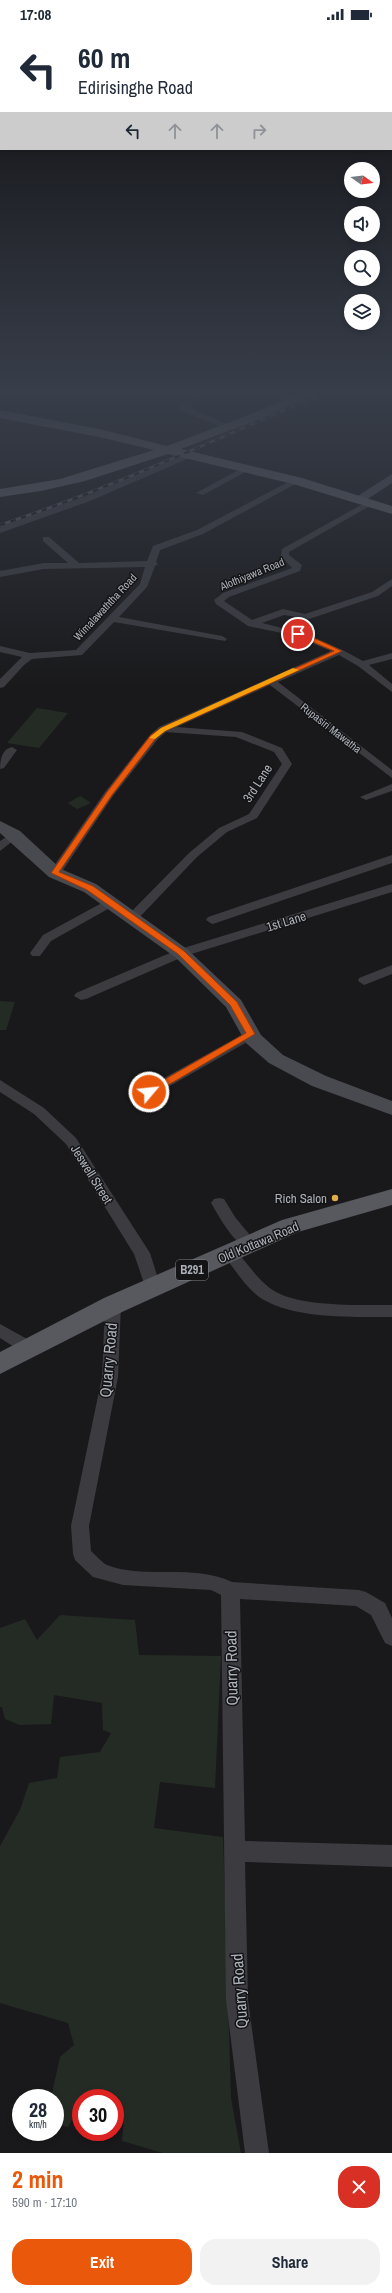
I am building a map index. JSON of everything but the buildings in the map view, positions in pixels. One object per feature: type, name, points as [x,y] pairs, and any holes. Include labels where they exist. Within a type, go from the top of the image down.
[{"type":"main road","points":[[0,493],[30,490]]},
{"type":"main road","points":[[328,490],[392,510]]},
{"type":"main road","points":[[365,501],[378,490]]},
{"type":"main road","points":[[5,836],[54,873],[90,888],[111,902],[131,919],[181,953],[234,1004],[250,1034],[276,1059],[319,1081],[392,1108]]},
{"type":"main road","name":"Old Kottawa Road","points":[[0,1364],[32,1349],[113,1305],[290,1226],[355,1206],[392,1197]]},
{"type":"street","points":[[0,530],[108,490]]},
{"type":"street","points":[[200,493],[206,490]]},
{"type":"street","name":"Wimalawaththa Road","points":[[0,649],[30,656],[79,653],[144,585],[153,564],[153,555],[156,548],[200,532],[280,490]]},
{"type":"street","name":"Alothiyawa Road","points":[[365,501],[285,551],[285,556],[297,565],[297,569],[226,595],[219,600],[219,602],[251,624],[298,634],[339,651],[362,664],[392,689]]},
{"type":"street","points":[[46,539],[77,566]]},
{"type":"street","points":[[0,574],[44,566],[153,564]]},
{"type":"street","points":[[251,624],[283,612],[306,617],[375,594],[392,582]]},
{"type":"street","points":[[111,618],[222,639]]},
{"type":"street","points":[[54,873],[109,794],[154,737],[163,729],[339,651]]},
{"type":"street","points":[[0,685],[20,663],[30,656]]},
{"type":"street","points":[[362,664],[392,656]]},
{"type":"street","name":"Rupasiri Mawatha","points":[[270,681],[392,775]]},
{"type":"street","name":"3rd Lane","points":[[131,919],[193,855],[223,830],[253,816],[287,764],[278,750],[238,734],[163,729]]},
{"type":"street","points":[[0,766],[12,750]]},
{"type":"street","points":[[366,797],[392,787]]},
{"type":"street","points":[[212,920],[392,859]]},
{"type":"street","name":"1st Lane","points":[[81,996],[181,953],[392,888]]},
{"type":"street","points":[[36,953],[47,938],[111,902]]},
{"type":"street","points":[[364,981],[392,969]]},
{"type":"street","points":[[149,1092],[250,1034]]},
{"type":"street","name":"Jeswell Street","points":[[0,1085],[39,1111],[71,1141],[142,1253],[153,1288]]},
{"type":"street","points":[[219,1203],[230,1221],[239,1249],[269,1295],[285,1302],[349,1311],[392,1311]]},
{"type":"street","name":"Quarry Road","points":[[113,1305],[110,1377],[80,1526],[82,1554],[100,1571],[123,1577],[213,1582],[230,1590],[237,2000],[257,2153]]},
{"type":"street","points":[[0,1330],[32,1349]]},
{"type":"street","points":[[230,1590],[359,1598],[378,1609],[392,1638]]},
{"type":"street","points":[[234,1851],[392,1856]]},
{"type":"shaded area","points":[[37,708],[68,713],[39,748],[7,743]]},
{"type":"shaded area","points":[[80,796],[91,803],[77,809],[68,803]]},
{"type":"shaded area","points":[[0,1001],[15,1002],[6,1030],[0,1030]]},
{"type":"shaded area","points":[[60,1615],[135,1620],[139,1655],[221,1656],[215,1788],[160,1782],[154,1828],[223,1837],[231,2098],[241,2153],[163,2153],[122,2141],[124,2141],[124,2089],[72,2089],[72,2120],[68,2127],[64,2126],[64,2089],[53,2089],[60,2057],[74,2045],[68,2023],[0,2003],[0,1846],[20,1810],[29,1783],[57,1778],[60,1757],[100,1752],[111,1733],[103,1730],[102,1703],[54,1695],[51,1724],[20,1725],[5,1719],[2,1707],[0,1707],[0,1628],[25,1619],[37,1640]]},
{"type":"railway","points":[[0,525],[42,511],[96,490]]},
{"type":"slow traffic","points":[[153,738],[163,729],[296,670]]},
{"type":"place","name":"Rich Salon","points":[[335,1198]]},
{"type":"route","points":[[149,1092],[188,1071],[250,1034],[234,1004],[181,953],[131,919],[111,902],[90,888],[54,873],[109,794],[154,737],[163,729],[339,651],[298,634]]}]
